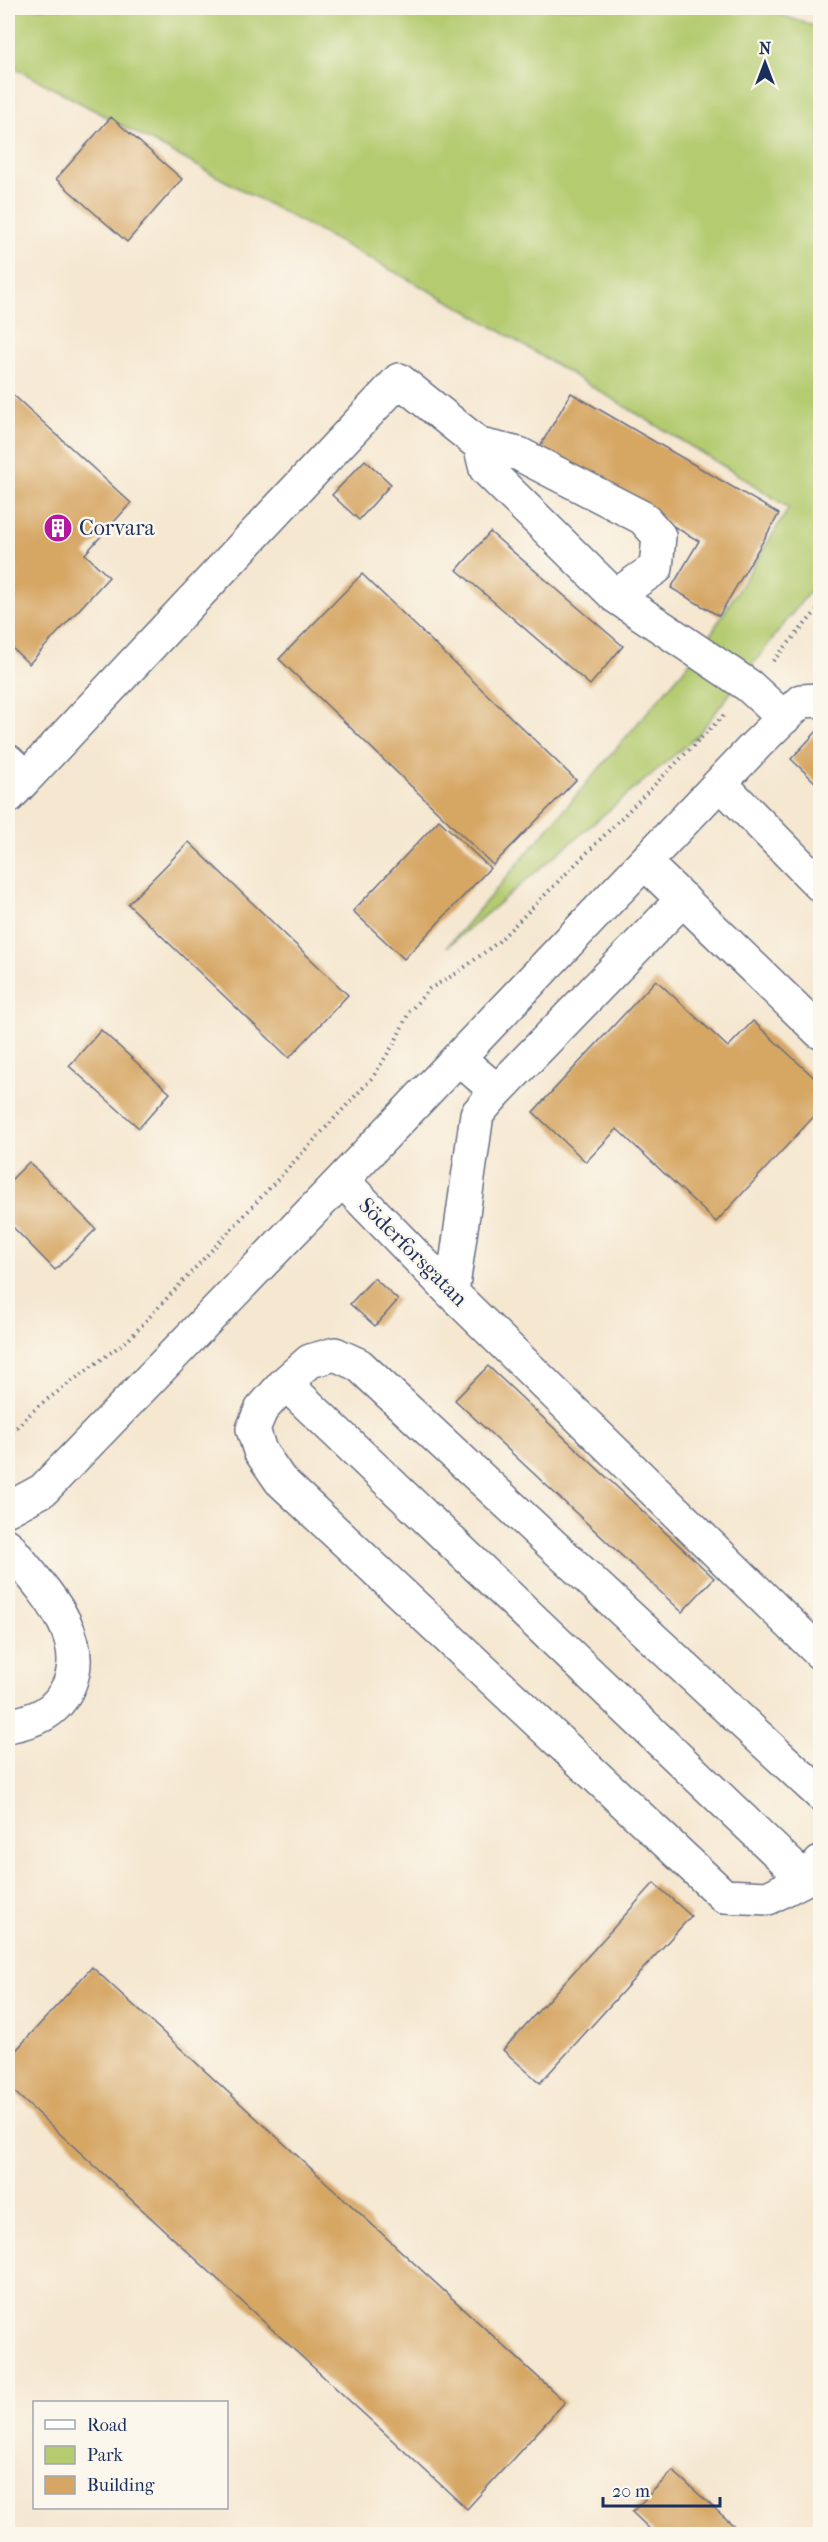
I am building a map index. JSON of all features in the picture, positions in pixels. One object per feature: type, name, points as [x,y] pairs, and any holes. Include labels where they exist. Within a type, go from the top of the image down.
[{"type":"street","points":[[14,779],[283,506],[399,380],[480,445],[519,454],[643,518],[659,536],[656,568],[615,596]]},
{"type":"street","points":[[480,445],[486,469],[615,596],[750,687],[784,718]]},
{"type":"street","points":[[342,1180],[757,744],[801,701],[820,700]]},
{"type":"street","points":[[720,783],[820,885]]},
{"type":"street","points":[[645,863],[820,1032]]},
{"type":"street","points":[[452,1293],[477,1114],[683,899]]},
{"type":"street","points":[[458,1058],[497,1091]]},
{"type":"street","name":"Söderforsgatan","points":[[8,1509],[43,1490],[342,1180],[452,1293],[820,1653]]},
{"type":"street","points":[[285,1383],[813,1871],[768,1898],[724,1896],[280,1480],[260,1451],[253,1429],[261,1410],[285,1383],[310,1361],[335,1354],[359,1365],[820,1794]]},
{"type":"street","points":[[8,1546],[60,1614],[72,1638],[74,1673],[62,1700],[35,1720],[8,1726]]},
{"type":"path","points":[[804,8],[820,12]]},
{"type":"path","points":[[8,1436],[37,1407],[129,1339],[373,1077],[395,1042],[409,1012],[429,989],[457,973],[497,943],[706,736],[820,607]]},
{"type":"green space","points":[[8,8],[761,8],[820,28],[820,578],[697,736],[447,947],[702,648],[789,508],[467,311],[8,64]]},
{"type":"building","points":[[111,117],[182,179],[127,242],[56,179]]},
{"type":"building","name":"Corvara","points":[[8,390],[131,503],[85,554],[109,577],[29,664],[8,644]]},
{"type":"building","points":[[571,393],[779,514],[719,616],[671,588],[699,541],[539,448]]},
{"type":"building","points":[[365,460],[391,484],[359,520],[332,495]]},
{"type":"building","points":[[490,532],[623,646],[590,685],[457,570]]},
{"type":"building","points":[[362,574],[576,780],[493,865],[279,659]]},
{"type":"building","points":[[820,728],[820,787],[791,759]]},
{"type":"building","points":[[439,820],[490,868],[404,959],[353,911]]},
{"type":"building","points":[[189,842],[348,995],[289,1058],[128,904]]},
{"type":"building","points":[[656,980],[728,1047],[753,1021],[820,1083],[820,1110],[716,1222],[617,1129],[586,1162],[533,1112]]},
{"type":"building","points":[[101,1030],[170,1093],[139,1128],[69,1066]]},
{"type":"building","points":[[29,1162],[96,1229],[55,1270],[8,1222],[8,1183]]},
{"type":"building","points":[[374,1278],[398,1300],[375,1326],[350,1304]]},
{"type":"building","points":[[488,1366],[714,1578],[682,1612],[455,1400]]},
{"type":"building","points":[[654,1883],[691,1916],[540,2083],[503,2050]]},
{"type":"building","points":[[92,1967],[565,2402],[467,2509],[8,2086],[8,2059]]},
{"type":"building","points":[[673,2471],[743,2534],[655,2534],[632,2512]]},
{"type":"place","name":"Corvara","points":[[58,528]]}]
